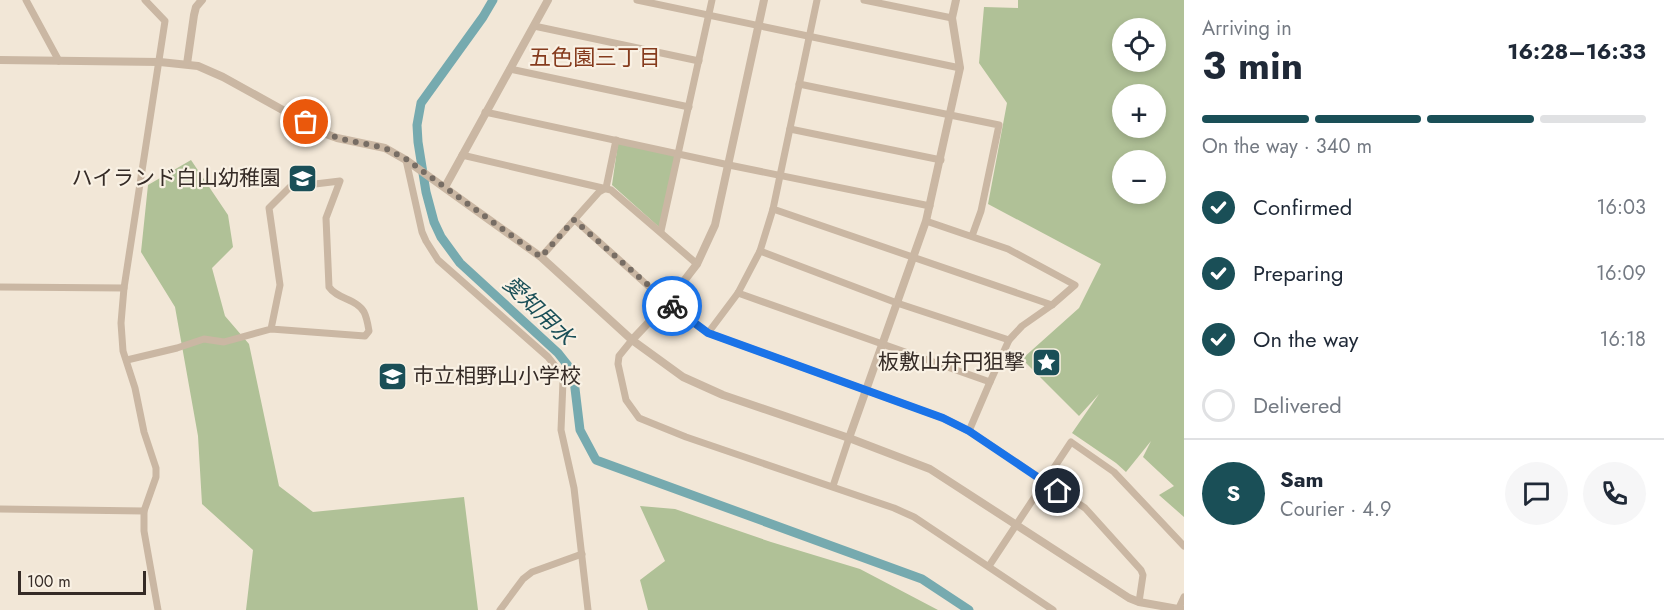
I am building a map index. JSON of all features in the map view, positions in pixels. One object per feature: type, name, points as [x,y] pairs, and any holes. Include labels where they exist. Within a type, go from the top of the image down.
[{"type":"street","points":[[26,0],[59,61]]},
{"type":"street","points":[[145,0],[165,21],[124,288],[121,336],[144,432],[156,468],[156,477],[144,511],[144,531],[158,610]]},
{"type":"street","points":[[188,64],[192,26],[199,4],[189,0]]},
{"type":"street","points":[[445,187],[548,0]]},
{"type":"street","points":[[637,0],[960,68]]},
{"type":"street","points":[[661,231],[712,0]]},
{"type":"street","points":[[764,0],[715,225],[697,264],[667,303],[619,356],[618,364],[626,400],[639,418],[686,437],[833,486],[914,517],[1053,610]]},
{"type":"street","points":[[708,333],[738,293],[760,251],[773,209],[817,0]]},
{"type":"street","points":[[864,0],[952,18]]},
{"type":"street","points":[[833,486],[914,258],[930,206],[960,68],[952,18],[956,0]]},
{"type":"street","points":[[534,26],[699,61]]},
{"type":"street","points":[[0,60],[160,62],[198,66],[223,77],[326,134],[385,148],[433,178],[541,257],[632,340],[670,369],[696,384],[849,438],[930,470],[1121,593],[1139,602],[1184,610]]},
{"type":"street","points":[[510,69],[689,107]]},
{"type":"street","points":[[799,84],[999,125],[981,211],[972,236]]},
{"type":"street","points":[[485,112],[930,206]]},
{"type":"street","points":[[790,129],[940,160]]},
{"type":"street","points":[[541,257],[599,192],[606,188],[616,140]]},
{"type":"street","points":[[462,155],[611,190],[697,264]]},
{"type":"street","points":[[408,161],[422,232],[438,260],[548,357],[559,371],[563,381],[560,409],[561,430],[574,488],[588,610]]},
{"type":"street","points":[[127,360],[204,339],[224,342],[271,329],[365,336],[369,331],[364,312],[359,306],[333,293],[329,287],[326,218],[340,181],[290,187],[269,208],[280,285],[271,329]]},
{"type":"street","points":[[773,209],[1052,305]]},
{"type":"street","points":[[574,220],[667,303],[708,333],[943,418],[969,431],[1085,508],[1142,570],[1139,602]]},
{"type":"street","points":[[926,221],[1008,249],[1075,285],[1022,326],[1009,340],[969,431]]},
{"type":"street","points":[[760,251],[897,303],[1009,340]]},
{"type":"street","points":[[0,288],[124,288]]},
{"type":"street","points":[[738,293],[990,382]]},
{"type":"street","points":[[989,566],[1071,442],[1114,472],[1184,546]]},
{"type":"street","points":[[0,509],[144,511]]},
{"type":"street","points":[[500,610],[523,579],[532,572],[582,554]]},
{"type":"street","points":[[1178,610],[1184,597]]},
{"type":"green space","points":[[1018,0],[1184,0],[1184,517],[1159,495],[1174,486],[1143,457],[1151,441],[1126,472],[1072,433],[1099,394],[1079,416],[1022,359],[1079,308],[1101,264],[988,204],[1007,103],[979,63],[984,7],[1018,8]]},
{"type":"green space","points":[[618,143],[675,156],[659,227],[612,185]]},
{"type":"green space","points":[[191,160],[228,215],[233,247],[212,268],[225,316],[249,344],[279,486],[313,512],[464,497],[478,610],[246,610],[253,550],[202,504],[198,436],[175,307],[141,252],[148,185]]},
{"type":"green space","points":[[640,506],[675,509],[860,569],[938,610],[648,610],[640,580],[665,561]]},
{"type":"waterway","name":"愛知用水","points":[[493,0],[421,103],[417,125],[426,192],[434,222],[441,237],[460,263],[558,353],[573,372],[580,430],[596,460],[922,579],[969,610]]},
{"type":"way so far","points":[[306,122],[326,134],[385,148],[406,159],[541,257],[574,220],[672,306]]},
{"type":"place","name":"ハイランド白山幼稚園","points":[[302,178]]},
{"type":"place","name":"板敷山弁円狙撃","points":[[1046,362]]},
{"type":"place","name":"市立相野山小学校","points":[[392,376]]},
{"type":"district","name":"五色園三丁目","points":[[595,57]]},
{"type":"route","points":[[672,306],[708,333],[943,418],[969,431],[1058,491]]}]
